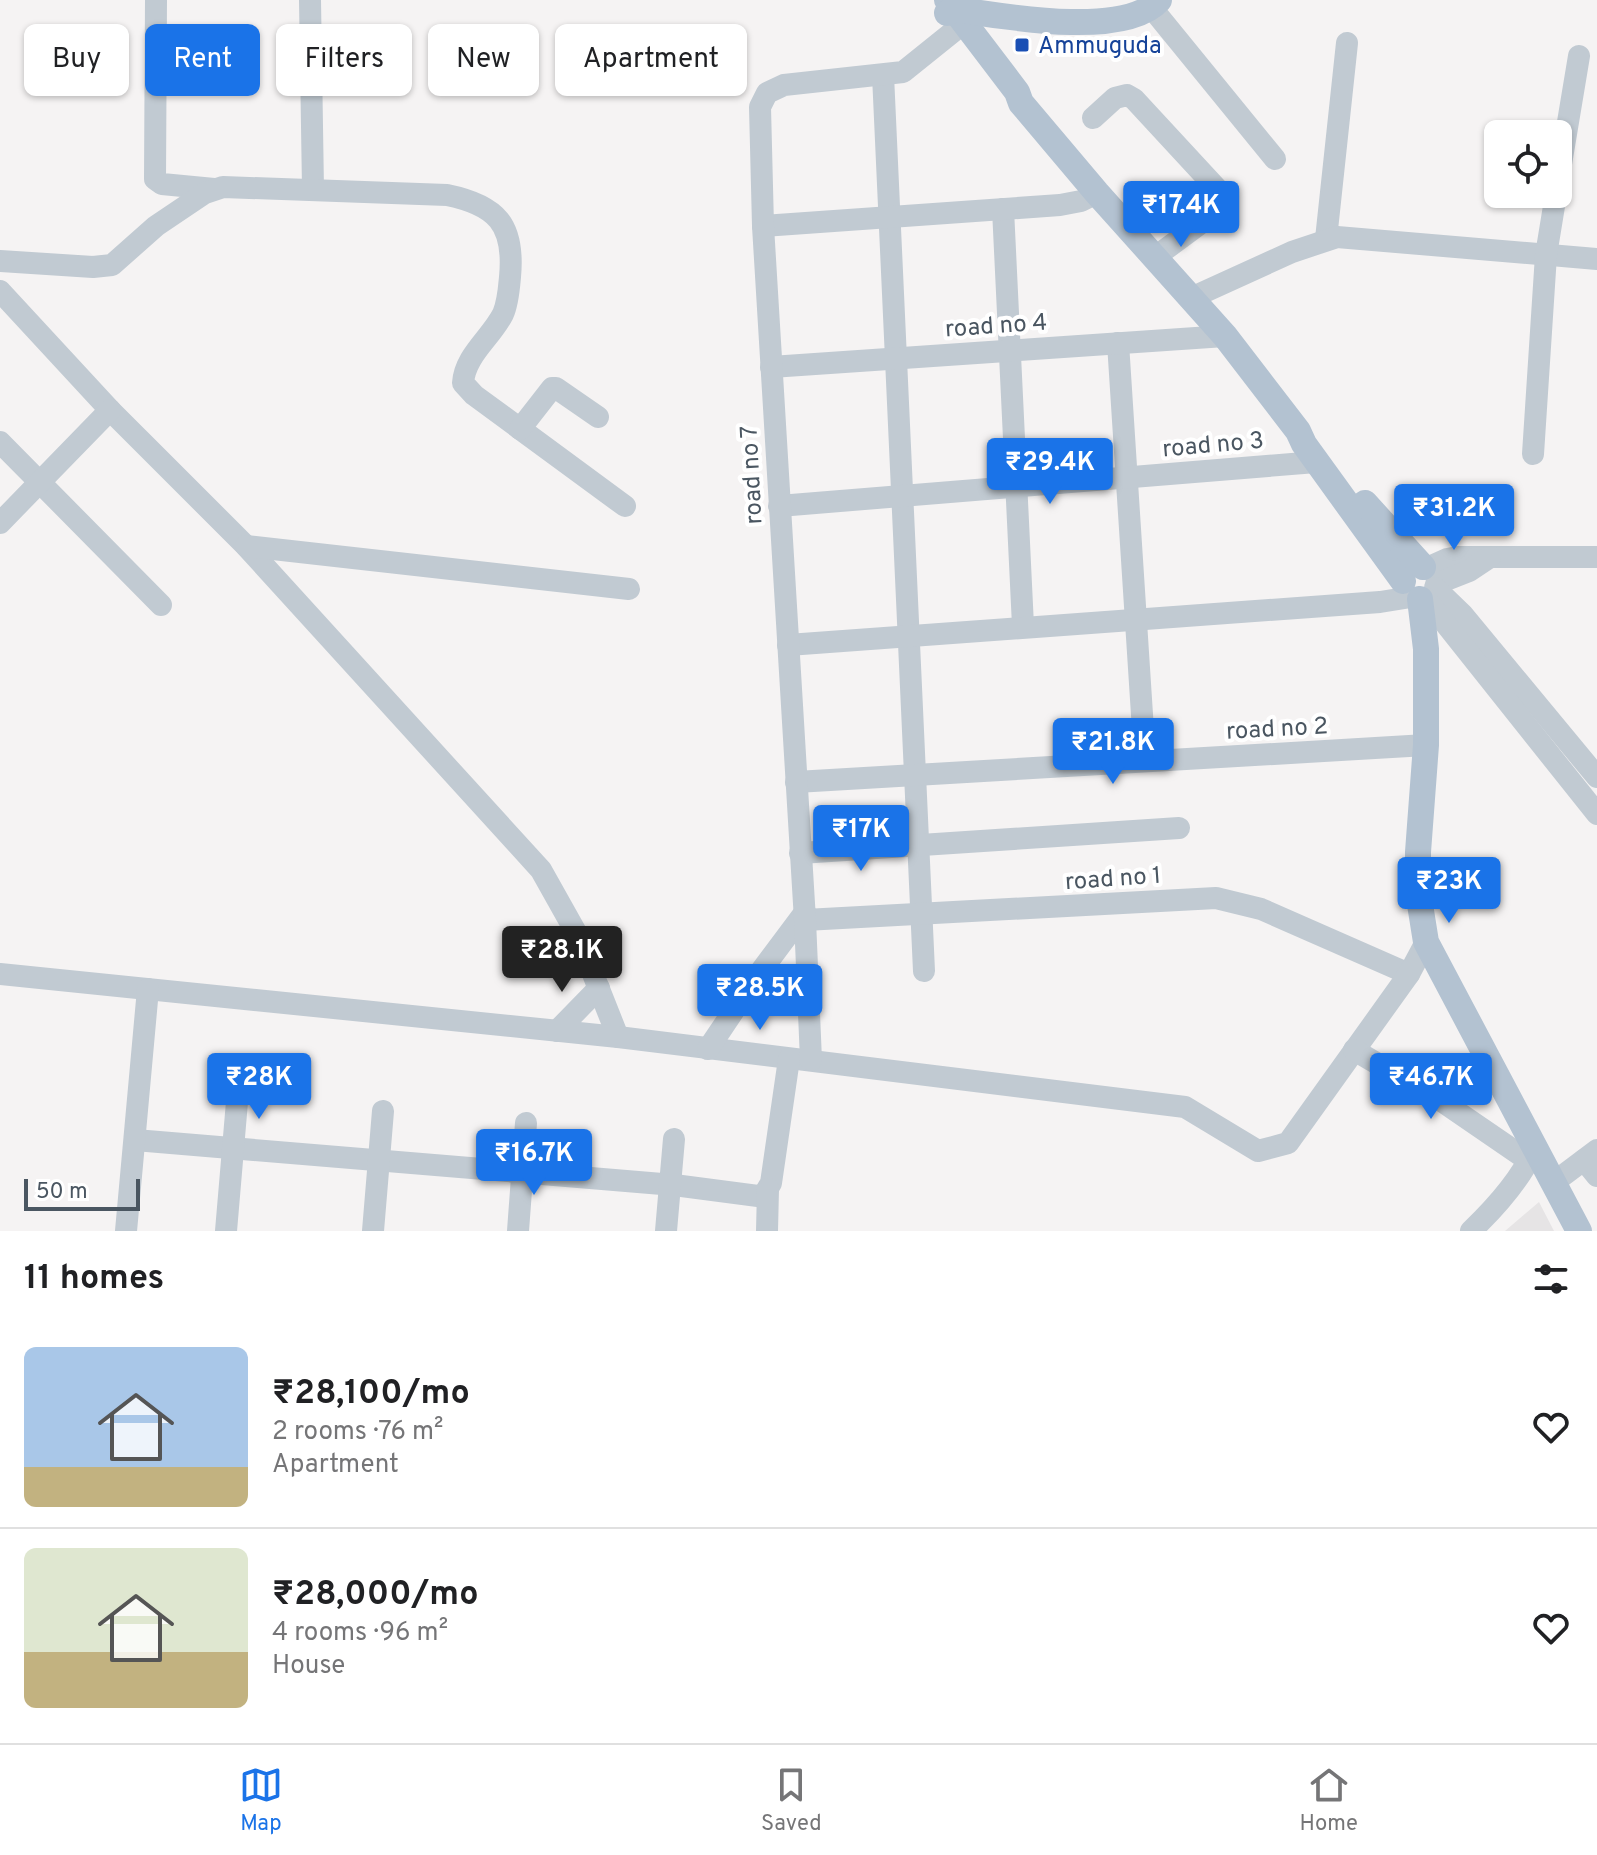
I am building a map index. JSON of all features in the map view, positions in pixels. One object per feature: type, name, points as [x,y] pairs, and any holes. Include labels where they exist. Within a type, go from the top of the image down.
[{"type":"main road","points":[[1002,0],[1069,11],[1095,20]]},
{"type":"main road","points":[[946,11],[1069,24],[1125,17],[1155,4]]},
{"type":"main road","points":[[946,11],[1017,92],[1021,103],[1097,193],[1225,336],[1298,431],[1316,462],[1423,585]]},
{"type":"main road","points":[[1298,431],[1314,440],[1379,519],[1423,585],[1426,745],[1417,872],[1419,907],[1426,942],[1532,1156],[1553,1183],[1579,1231]]},
{"type":"street","points":[[156,0],[155,179],[162,184],[214,189],[313,189],[447,195],[473,200],[495,214],[507,231],[512,256],[504,312],[469,361],[463,383],[474,395],[625,506]]},
{"type":"street","points":[[310,0],[313,189]]},
{"type":"street","points":[[1155,4],[1275,159]]},
{"type":"street","name":"road no 7","points":[[767,1231],[768,1189],[800,1059],[805,916],[763,226],[760,107],[767,93],[784,85],[883,75],[911,68],[946,11]]},
{"type":"street","points":[[1326,239],[1347,43]]},
{"type":"street","points":[[1568,120],[1579,56]]},
{"type":"street","points":[[883,75],[924,971]]},
{"type":"street","points":[[1093,118],[1115,98],[1127,95],[1134,99],[1220,192],[1221,201],[1216,212],[1155,257]]},
{"type":"street","points":[[0,261],[93,267],[112,265],[156,226],[214,189]]},
{"type":"street","points":[[763,226],[1003,209],[1081,201],[1097,193]]},
{"type":"street","points":[[1533,454],[1546,255],[1554,208]]},
{"type":"street","points":[[1003,209],[1023,626]]},
{"type":"street","points":[[1191,298],[1337,237],[1597,259]]},
{"type":"street","points":[[0,291],[110,410],[246,546],[541,870],[566,910],[618,1037]]},
{"type":"street","name":"road no 4","points":[[771,367],[1225,336]]},
{"type":"street","points":[[1118,343],[1145,761]]},
{"type":"street","points":[[520,429],[552,388],[598,417]]},
{"type":"street","points":[[0,523],[110,410]]},
{"type":"street","points":[[0,442],[161,605]]},
{"type":"street","name":"road no 3","points":[[779,506],[1316,462]]},
{"type":"street","points":[[246,546],[629,589]]},
{"type":"street","points":[[788,645],[1380,602],[1423,585],[1447,559],[1597,557]]},
{"type":"street","points":[[1423,585],[1463,615],[1597,777]]},
{"type":"street","points":[[1423,585],[1597,814]]},
{"type":"street","name":"road no 2","points":[[796,782],[1426,745]]},
{"type":"street","points":[[800,853],[1179,828]]},
{"type":"street","name":"road no 1","points":[[805,916],[922,914],[1216,898],[1261,909],[1409,974]]},
{"type":"street","points":[[708,1049],[755,979],[805,916]]},
{"type":"street","points":[[0,974],[618,1037],[1185,1107],[1258,1151],[1288,1143],[1409,974],[1426,942]]},
{"type":"street","points":[[557,1031],[599,988]]},
{"type":"street","points":[[126,1231],[148,989]]},
{"type":"street","points":[[1354,1050],[1532,1156],[1492,1210],[1471,1231]]},
{"type":"street","points":[[226,1231],[238,1090]]},
{"type":"street","points":[[373,1231],[383,1111]]},
{"type":"street","points":[[518,1231],[526,1123]]},
{"type":"street","points":[[666,1231],[674,1139]]},
{"type":"street","points":[[135,1140],[670,1185],[758,1196],[768,1189]]},
{"type":"street","points":[[1553,1183],[1593,1162]]},
{"type":"shaded area","points":[[1539,1202],[1554,1231],[1505,1231]]},
{"type":"place","name":"Ammuguda","points":[[1022,45]]}]
